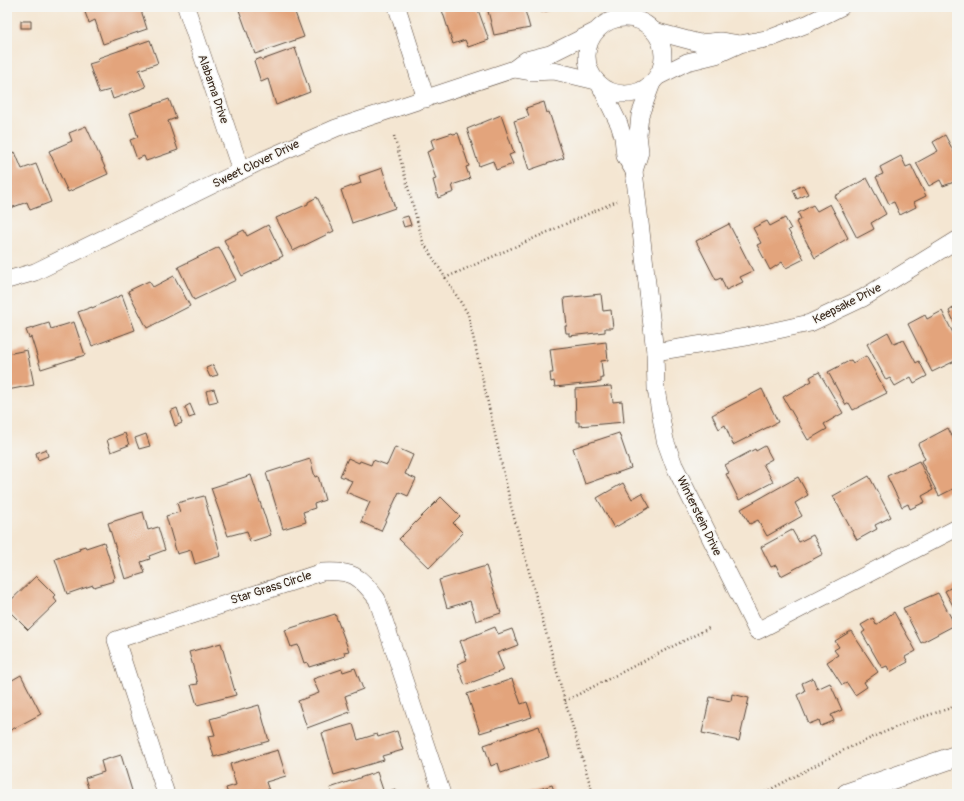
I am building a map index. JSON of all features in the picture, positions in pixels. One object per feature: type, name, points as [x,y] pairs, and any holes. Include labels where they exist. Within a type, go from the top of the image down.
[{"type":"street","name":"Alabama Drive","points":[[186,7],[241,171]]},
{"type":"street","points":[[396,7],[426,99]]},
{"type":"street","points":[[605,7],[597,30],[588,44],[586,57],[589,70],[598,83],[610,91],[626,94],[642,90],[654,80],[687,62],[716,55],[740,44],[771,38],[808,24],[841,7]]},
{"type":"street","points":[[637,7],[660,41],[663,53],[662,65],[654,80]]},
{"type":"street","points":[[597,30],[610,21],[622,18],[634,19],[650,27],[698,43],[720,41],[740,44]]},
{"type":"street","name":"Sweet Clover Drive","points":[[7,280],[35,272],[241,171],[336,128],[514,69],[526,60],[550,54],[597,30]]},
{"type":"street","name":"Sweet Clover Drive","points":[[514,69],[531,72],[554,71],[598,83]]},
{"type":"street","name":"Winterstein Drive","points":[[654,80],[640,115],[638,134],[640,152],[634,171],[655,352],[656,389],[660,415],[665,440],[674,465],[757,631],[957,528]]},
{"type":"street","name":"Winterstein Drive","points":[[598,83],[618,124],[623,137],[625,156],[634,171]]},
{"type":"street","name":"Keepsake Drive","points":[[655,352],[746,337],[810,323],[863,298],[957,240]]},
{"type":"street","name":"Star Grass Circle","points":[[166,794],[116,640],[322,572],[341,571],[356,577],[368,586],[377,599],[442,794]]},
{"type":"street","points":[[847,794],[957,756]]},
{"type":"path","points":[[394,136],[424,242],[468,314],[512,510],[565,701],[593,794]]},
{"type":"path","points":[[445,278],[617,201]]},
{"type":"path","points":[[565,701],[711,627]]},
{"type":"path","points":[[762,794],[844,750],[910,721],[957,706]]},
{"type":"building","points":[[83,7],[140,7],[147,29],[103,44],[95,20],[89,23]]},
{"type":"building","points":[[248,7],[293,7],[304,37],[255,54],[239,10]]},
{"type":"building","points":[[441,7],[477,7],[489,40],[468,47],[465,40],[453,44]]},
{"type":"building","points":[[487,7],[524,7],[530,28],[494,35]]},
{"type":"building","points":[[540,7],[557,7],[557,9],[541,12]]},
{"type":"building","points":[[21,21],[31,21],[31,28],[21,28]]},
{"type":"building","points":[[150,40],[158,63],[139,70],[146,87],[113,99],[110,90],[99,93],[89,64],[99,61],[98,58]]},
{"type":"building","points":[[295,48],[310,92],[276,105],[268,79],[261,82],[254,61],[261,58],[262,60]]},
{"type":"building","points":[[169,99],[176,118],[168,121],[178,150],[146,161],[144,156],[137,159],[130,140],[138,137],[130,113]]},
{"type":"building","points":[[544,102],[547,113],[549,112],[564,158],[529,170],[514,121],[529,116],[526,108]]},
{"type":"building","points":[[501,115],[514,153],[509,155],[513,164],[496,170],[493,161],[479,166],[467,129]]},
{"type":"building","points":[[86,126],[108,174],[68,192],[49,151],[72,141],[69,133]]},
{"type":"building","points":[[452,133],[458,133],[469,166],[466,167],[470,179],[452,185],[454,192],[438,198],[433,180],[436,179],[427,152],[434,149],[431,140]]},
{"type":"building","points":[[945,135],[957,158],[957,181],[943,186],[940,180],[929,186],[916,163],[938,151],[933,142]]},
{"type":"building","points":[[15,152],[22,169],[36,164],[51,202],[30,210],[27,202],[8,209],[7,155]]},
{"type":"building","points":[[901,156],[906,167],[911,165],[926,196],[914,202],[916,207],[900,215],[894,202],[889,204],[876,177],[883,174],[880,167]]},
{"type":"building","points":[[382,168],[395,208],[352,223],[341,190],[361,183],[359,176]]},
{"type":"building","points":[[867,178],[886,214],[871,223],[874,229],[857,238],[835,196]]},
{"type":"building","points":[[803,185],[808,194],[797,199],[793,190]]},
{"type":"building","points":[[317,197],[334,231],[293,251],[276,218],[308,204],[308,202]]},
{"type":"building","points":[[830,204],[848,238],[815,258],[796,222],[801,219],[798,213],[813,205],[817,211]]},
{"type":"building","points":[[408,216],[411,225],[404,227],[401,218]]},
{"type":"building","points":[[785,218],[791,229],[788,230],[804,259],[786,268],[782,262],[770,270],[757,245],[761,243],[753,228],[767,221],[770,226]]},
{"type":"building","points":[[729,224],[753,271],[740,277],[743,282],[726,290],[721,278],[716,280],[696,241]]},
{"type":"building","points":[[268,225],[283,256],[242,276],[224,240],[244,230],[247,236]]},
{"type":"building","points":[[219,247],[236,280],[194,300],[178,267]]},
{"type":"building","points":[[174,276],[190,306],[147,328],[128,291],[149,281],[153,287]]},
{"type":"building","points":[[601,294],[603,311],[611,310],[613,328],[605,328],[605,332],[569,336],[569,333],[566,333],[565,326],[567,326],[564,298]]},
{"type":"building","points":[[122,295],[135,330],[92,346],[78,312],[92,308]]},
{"type":"building","points":[[957,305],[957,328],[949,311]]},
{"type":"building","points":[[942,311],[957,341],[957,360],[932,372],[908,324],[925,315],[927,319]]},
{"type":"building","points":[[74,322],[85,355],[41,369],[31,337],[29,338],[26,330],[49,323],[51,329]]},
{"type":"building","points":[[888,332],[894,344],[904,340],[916,363],[919,361],[927,376],[914,383],[911,377],[895,386],[890,378],[886,380],[867,344]]},
{"type":"building","points":[[606,342],[608,360],[601,361],[603,378],[601,378],[601,382],[555,387],[554,381],[551,382],[550,373],[553,373],[550,349]]},
{"type":"building","points":[[27,350],[34,385],[7,390],[7,354]]},
{"type":"building","points":[[866,356],[887,393],[853,410],[849,403],[846,405],[828,372],[851,360],[853,363]]},
{"type":"building","points":[[213,365],[218,375],[210,377],[206,368]]},
{"type":"building","points":[[819,372],[843,413],[824,424],[827,429],[808,440],[783,397],[812,381],[810,377]]},
{"type":"building","points":[[611,386],[613,402],[622,401],[624,422],[579,426],[579,422],[576,422],[575,389]]},
{"type":"building","points":[[214,389],[218,401],[209,403],[206,391]]},
{"type":"building","points":[[762,389],[778,422],[733,445],[725,425],[719,429],[712,415]]},
{"type":"building","points":[[190,404],[195,416],[189,418],[185,407]]},
{"type":"building","points":[[177,408],[182,423],[175,426],[170,411]]},
{"type":"building","points":[[948,428],[957,446],[957,474],[954,475],[957,480],[957,487],[939,496],[921,461],[925,459],[918,444]]},
{"type":"building","points":[[125,433],[129,445],[111,452],[107,440]]},
{"type":"building","points":[[619,433],[631,468],[585,484],[573,448]]},
{"type":"building","points":[[146,434],[150,446],[139,449],[135,438]]},
{"type":"building","points":[[765,446],[772,459],[763,464],[773,482],[739,500],[726,474],[729,473],[725,465],[755,449],[756,451]]},
{"type":"building","points":[[395,447],[413,455],[405,474],[416,479],[408,496],[399,492],[381,531],[361,522],[370,502],[346,492],[352,481],[340,476],[348,458],[359,463],[360,461],[371,465],[373,460],[387,465]]},
{"type":"building","points":[[46,449],[48,456],[38,460],[36,453]]},
{"type":"building","points":[[310,459],[315,477],[318,476],[325,500],[314,504],[315,508],[303,512],[306,522],[283,529],[266,473]]},
{"type":"building","points":[[919,461],[933,490],[922,496],[925,502],[910,509],[908,504],[902,507],[887,476]]},
{"type":"building","points":[[251,475],[271,535],[250,542],[247,531],[228,536],[211,488]]},
{"type":"building","points":[[869,476],[891,517],[875,525],[877,529],[857,540],[833,496]]},
{"type":"building","points":[[798,477],[808,495],[795,503],[802,516],[767,536],[758,520],[750,524],[741,509]]},
{"type":"building","points":[[623,483],[632,499],[642,493],[650,507],[614,528],[597,498]]},
{"type":"building","points":[[204,496],[221,556],[195,564],[191,550],[177,554],[166,516],[180,512],[177,503]]},
{"type":"building","points":[[441,497],[460,516],[453,523],[463,533],[429,568],[399,539]]},
{"type":"building","points":[[143,512],[148,530],[158,527],[165,550],[149,556],[150,559],[141,562],[145,573],[125,579],[108,523]]},
{"type":"building","points":[[792,530],[799,542],[813,535],[823,554],[781,576],[776,565],[771,567],[761,547]]},
{"type":"building","points":[[104,542],[115,577],[113,578],[114,581],[94,587],[93,585],[67,594],[55,559],[80,550],[79,548],[85,546],[86,548]]},
{"type":"building","points":[[486,566],[501,613],[476,621],[470,601],[447,608],[439,580]]},
{"type":"building","points":[[36,576],[55,595],[53,597],[57,602],[28,630],[7,609],[7,604]]},
{"type":"building","points":[[957,584],[957,613],[945,591]]},
{"type":"building","points":[[938,593],[955,625],[921,643],[903,608]]},
{"type":"building","points":[[894,612],[916,651],[905,657],[908,662],[890,672],[887,666],[882,668],[862,633],[865,631],[861,625],[873,618],[876,625]]},
{"type":"building","points":[[335,614],[349,651],[344,652],[345,656],[309,667],[307,662],[304,663],[298,645],[291,647],[285,630]]},
{"type":"building","points":[[495,627],[498,634],[512,629],[518,645],[497,653],[504,670],[465,685],[457,664],[467,660],[460,641]]},
{"type":"building","points":[[851,631],[878,672],[864,682],[867,687],[855,695],[847,683],[842,685],[827,662],[838,655],[834,650],[839,647],[835,641]]},
{"type":"building","points":[[221,643],[236,695],[197,705],[191,685],[198,684],[189,652]]},
{"type":"building","points":[[355,668],[363,689],[345,696],[350,712],[307,728],[298,701],[319,693],[313,679],[342,669],[343,672]]},
{"type":"building","points":[[21,675],[41,714],[7,732],[7,683]]},
{"type":"building","points":[[813,678],[817,689],[830,683],[842,710],[831,715],[834,721],[821,726],[819,720],[809,724],[797,695],[805,691],[802,683]]},
{"type":"building","points":[[512,679],[521,704],[527,702],[532,717],[480,733],[467,694]]},
{"type":"building","points":[[732,694],[749,698],[739,741],[702,733],[710,697],[731,701]]},
{"type":"building","points":[[259,705],[269,741],[214,757],[208,736],[215,735],[210,719]]},
{"type":"building","points":[[353,724],[358,740],[377,734],[378,737],[397,731],[403,750],[382,756],[384,760],[334,775],[322,733]]},
{"type":"building","points":[[539,726],[549,757],[501,773],[498,763],[491,766],[484,745]]},
{"type":"building","points":[[278,750],[286,776],[266,782],[270,794],[228,794],[226,788],[236,785],[230,764]]},
{"type":"building","points":[[121,755],[133,794],[90,794],[85,778],[104,772],[101,761]]},
{"type":"building","points":[[377,772],[384,793],[395,789],[397,794],[332,794],[330,788]]},
{"type":"building","points":[[552,785],[555,794],[525,794]]}]
